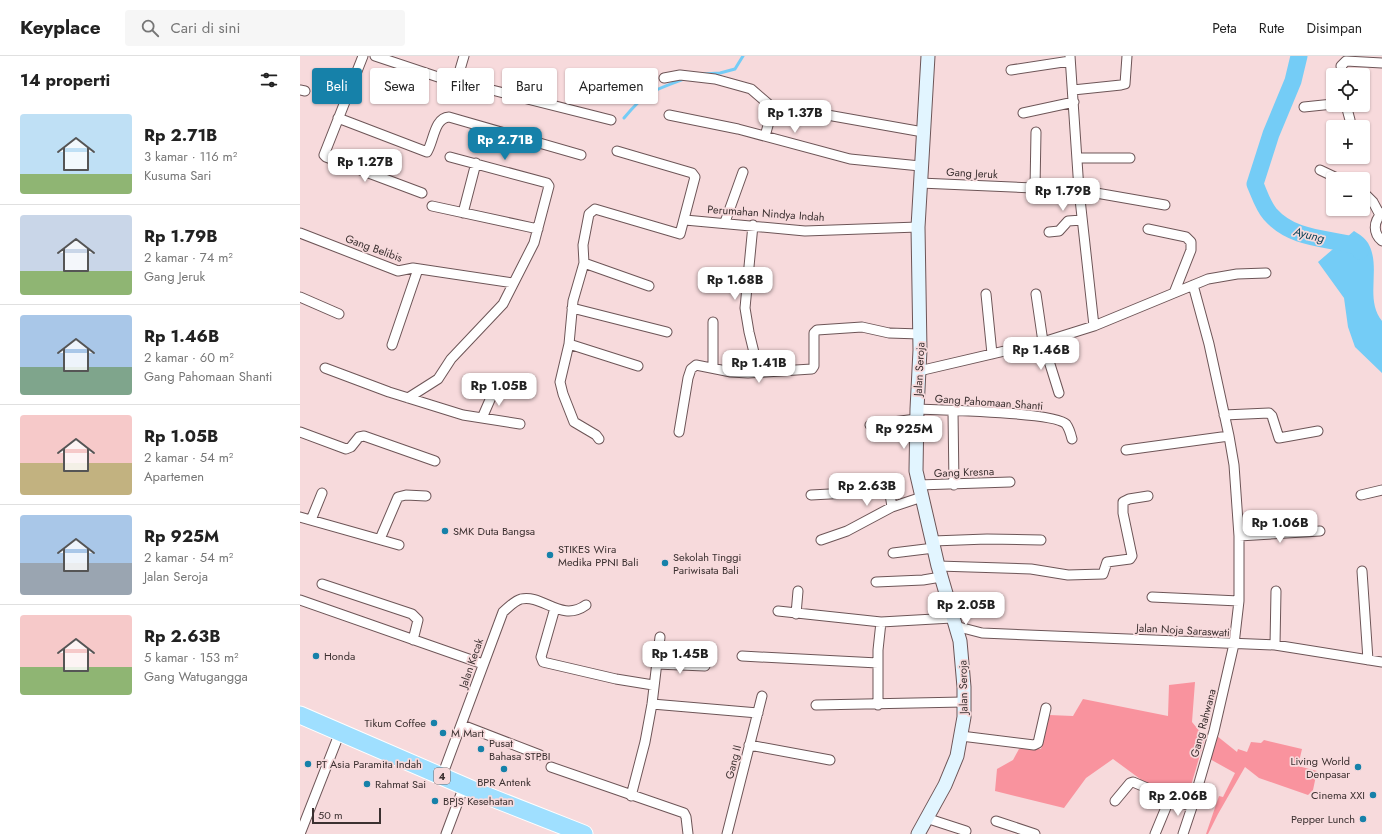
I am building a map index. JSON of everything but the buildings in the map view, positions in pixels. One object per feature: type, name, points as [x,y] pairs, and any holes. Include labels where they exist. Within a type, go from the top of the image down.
[{"type":"highway","name":"4","points":[[300,715],[442,776],[463,791],[584,834]]},
{"type":"street","points":[[363,56],[324,153],[326,157],[422,193]]},
{"type":"street","points":[[376,56],[437,77]]},
{"type":"street","points":[[461,68],[464,56]]},
{"type":"street","name":"Jalan Seroja","points":[[918,834],[952,770],[961,736],[964,702],[960,641],[939,572],[916,471],[916,414],[920,334],[918,227],[920,166],[928,56]]},
{"type":"street","points":[[1073,90],[1125,84],[1127,56]]},
{"type":"street","points":[[1011,70],[1070,58],[1079,190],[1094,326]]},
{"type":"street","points":[[1342,68],[1343,62],[1346,61],[1382,63]]},
{"type":"street","points":[[664,78],[680,75],[691,75],[741,85],[751,89],[773,108],[923,132]]},
{"type":"street","points":[[494,93],[611,120]]},
{"type":"street","points":[[1023,113],[1074,102]]},
{"type":"street","points":[[1304,107],[1326,105]]},
{"type":"street","points":[[766,136],[773,108]]},
{"type":"street","points":[[1348,112],[1350,120]]},
{"type":"street","points":[[669,115],[766,136],[850,159],[920,166]]},
{"type":"street","points":[[338,118],[427,152],[439,121],[444,117],[449,117],[581,155]]},
{"type":"street","points":[[1035,188],[1036,132]]},
{"type":"street","points":[[599,439],[596,435],[574,422],[563,394],[561,378],[569,344],[572,308],[584,262],[582,245],[589,214],[594,210],[680,234],[685,220],[695,175],[617,151]]},
{"type":"street","points":[[408,398],[438,379],[451,359],[504,304],[513,283],[524,265],[538,229],[549,184],[450,157]]},
{"type":"street","points":[[1077,158],[1130,158]]},
{"type":"street","points":[[463,213],[476,163]]},
{"type":"street","points":[[1320,170],[1326,173]]},
{"type":"street","points":[[725,222],[743,172]]},
{"type":"street","name":"Gang Jeruk","points":[[920,183],[1079,190],[1165,205]]},
{"type":"street","points":[[1370,199],[1381,214],[1375,223],[1375,228],[1376,233],[1382,241]]},
{"type":"street","points":[[432,206],[538,229]]},
{"type":"street","name":"Perumahan Nindya Indah","points":[[685,220],[725,222],[805,231],[918,227]]},
{"type":"street","points":[[1050,232],[1059,231],[1068,221],[1082,220]]},
{"type":"street","points":[[753,225],[745,308],[759,373]]},
{"type":"street","points":[[1148,229],[1186,237],[1191,242],[1191,250],[1174,293]]},
{"type":"street","name":"Gang Belibis","points":[[300,233],[394,269],[403,271],[410,268],[513,283]]},
{"type":"street","points":[[584,262],[649,286]]},
{"type":"street","points":[[392,345],[418,269]]},
{"type":"street","points":[[919,371],[1043,342],[1094,326],[1208,279],[1237,274],[1266,273]]},
{"type":"street","name":"Gang Rahwana","points":[[1183,834],[1214,731],[1234,644],[1239,601],[1239,536],[1234,465],[1209,344],[1194,285]]},
{"type":"street","points":[[986,294],[992,354]]},
{"type":"street","points":[[1036,294],[1043,342],[1059,393]]},
{"type":"street","points":[[300,297],[339,314]]},
{"type":"street","points":[[572,308],[667,332]]},
{"type":"street","points":[[713,322],[713,368]]},
{"type":"street","points":[[679,432],[691,369],[697,365],[730,372],[759,373],[812,369],[814,366],[814,333],[817,330],[862,327],[888,332],[920,334]]},
{"type":"street","points":[[569,344],[638,366]]},
{"type":"street","points":[[325,368],[408,398],[463,415],[520,424]]},
{"type":"street","points":[[482,418],[496,386]]},
{"type":"street","points":[[953,411],[954,484]]},
{"type":"street","name":"Gang Pahomaan Shanti","points":[[870,424],[916,414],[953,411],[1049,418],[1062,421],[1067,425],[1072,439]]},
{"type":"street","points":[[1224,415],[1269,413],[1272,416],[1277,437],[1279,438],[1318,431]]},
{"type":"street","points":[[300,432],[346,449],[351,447],[358,437],[364,436],[435,461]]},
{"type":"street","points":[[1126,450],[1229,436]]},
{"type":"street","name":"Gang Kresna","points":[[821,540],[847,531],[920,491],[954,484],[1010,482]]},
{"type":"street","points":[[1361,495],[1382,490]]},
{"type":"street","points":[[811,496],[886,491],[890,494],[892,507]]},
{"type":"street","points":[[312,520],[322,493]]},
{"type":"street","points":[[380,539],[398,497],[406,495],[426,496]]},
{"type":"street","points":[[876,582],[923,580],[939,572],[1031,568],[1068,575],[1103,574],[1107,562],[1130,559],[1132,556],[1123,513],[1123,502],[1129,499],[1148,496]]},
{"type":"street","points":[[300,517],[399,545]]},
{"type":"street","points":[[1239,536],[1320,531]]},
{"type":"street","points":[[892,553],[933,544],[987,538],[1041,540]]},
{"type":"street","points":[[1362,571],[1368,660]]},
{"type":"street","points":[[322,584],[412,614],[418,620],[413,640]]},
{"type":"street","points":[[796,614],[798,591]]},
{"type":"street","points":[[1275,645],[1276,591]]},
{"type":"street","points":[[1152,597],[1239,601]]},
{"type":"street","name":"Jalan Kecak","points":[[442,776],[462,725],[501,615],[510,605],[522,599],[529,599],[555,608],[576,611],[586,606]]},
{"type":"street","points":[[300,600],[483,664]]},
{"type":"street","points":[[555,608],[541,657],[543,662],[616,679],[653,685]]},
{"type":"street","name":"Jalan Noja Saraswati","points":[[778,611],[881,622],[954,622],[982,633],[1275,645],[1382,662]]},
{"type":"street","points":[[878,705],[878,650],[881,622]]},
{"type":"street","name":"Jalan Noja Saraswati","points":[[960,641],[982,633]]},
{"type":"street","points":[[631,796],[652,704],[653,685],[660,637]]},
{"type":"street","points":[[742,656],[878,663]]},
{"type":"street","points":[[656,664],[705,666]]},
{"type":"street","name":"Gang II","points":[[727,834],[762,696]]},
{"type":"street","points":[[816,705],[878,705],[964,702]]},
{"type":"street","points":[[652,704],[758,713]]},
{"type":"street","points":[[961,736],[1034,746],[1038,743],[1046,708]]},
{"type":"street","points":[[462,725],[540,755]]},
{"type":"street","points":[[300,834],[340,732]]},
{"type":"street","points":[[749,745],[830,760]]},
{"type":"street","points":[[550,767],[686,814],[688,834]]},
{"type":"street","points":[[1115,801],[1132,782],[1192,807]]},
{"type":"street","points":[[446,834],[463,791]]},
{"type":"street","points":[[1155,834],[1167,805]]},
{"type":"street","points":[[926,818],[966,831]]},
{"type":"street","points":[[996,821],[1035,834]]},
{"type":"shaded area","points":[[1195,682],[1192,722],[1205,738],[1187,799],[1147,784],[1113,759],[1086,778],[1064,808],[995,791],[997,769],[1013,760],[1019,749],[1041,749],[1049,715],[1073,716],[1083,699],[1168,716],[1169,685]]},
{"type":"shaded area","points":[[1217,736],[1237,752],[1238,749],[1247,752],[1251,742],[1261,743],[1264,740],[1302,749],[1298,766],[1317,771],[1313,790],[1308,795],[1259,778],[1245,767],[1208,834],[1206,834],[1219,796],[1223,797],[1235,773],[1208,758]]},
{"type":"water","points":[[1354,231],[1367,241],[1372,252],[1374,262],[1374,303],[1382,321],[1382,373],[1355,347],[1348,327],[1344,298],[1318,262]]},
{"type":"waterway","points":[[703,74],[720,73],[735,69],[743,56]]},
{"type":"waterway","name":"Ayung","points":[[1299,56],[1293,81],[1271,134],[1255,184],[1265,207],[1279,223],[1289,229],[1311,237],[1358,246],[1360,251]]},
{"type":"waterway","points":[[624,118],[644,97],[657,89],[684,79]]},
{"type":"place","name":"SMK Duta Bangsa","points":[[445,531]]},
{"type":"place","name":"STIKES Wira Medika PPNI Bali","points":[[550,555]]},
{"type":"place","name":"Sekolah Tinggi Pariwisata Bali","points":[[665,563]]},
{"type":"place","name":"Honda","points":[[316,656]]},
{"type":"place","name":"Tikum Coffee","points":[[434,723]]},
{"type":"place","name":"M Mart","points":[[443,733]]},
{"type":"place","name":"Pusat Bahasa STPBI","points":[[481,749]]},
{"type":"place","name":"PT Asia Paramita Indah","points":[[308,764]]},
{"type":"place","name":"Living World Denpasar","points":[[1358,767]]},
{"type":"place","name":"BPR Antenk","points":[[504,769]]},
{"type":"place","name":"Rahmat Sai","points":[[367,784]]},
{"type":"place","name":"Cinema XXI","points":[[1373,795]]},
{"type":"place","name":"BPJS Kesehatan","points":[[435,801]]},
{"type":"place","name":"Pepper Lunch","points":[[1363,819]]}]
